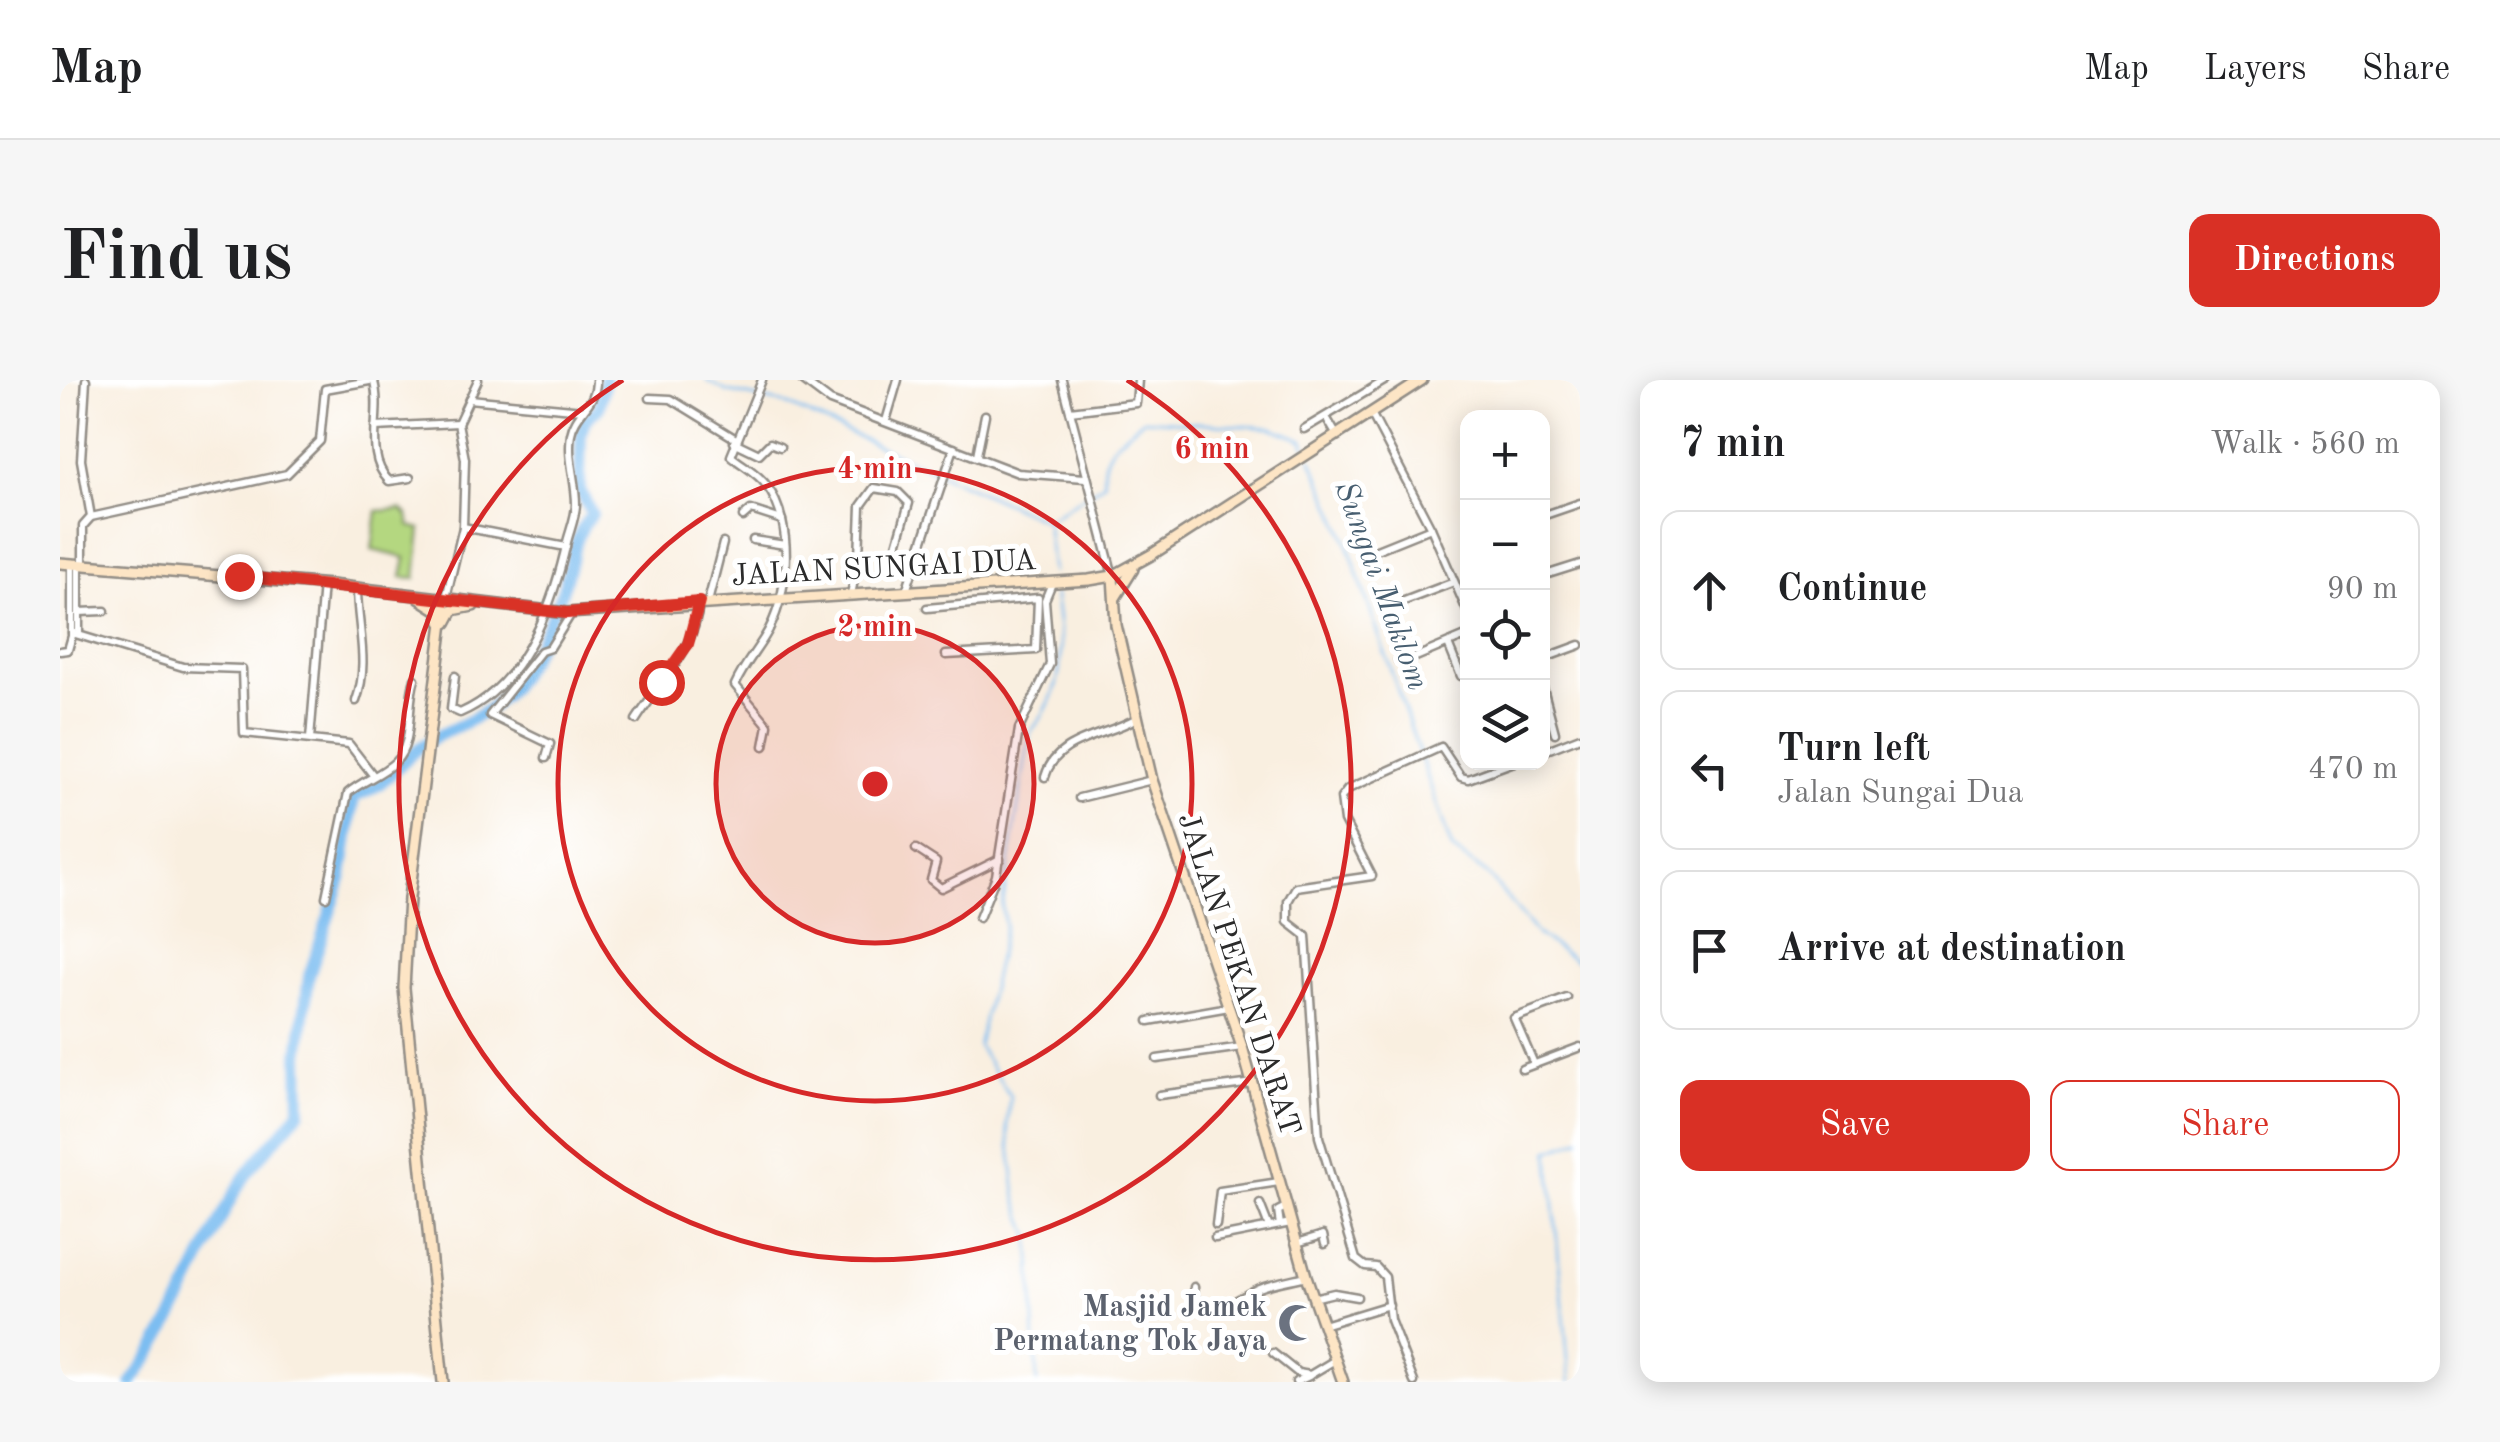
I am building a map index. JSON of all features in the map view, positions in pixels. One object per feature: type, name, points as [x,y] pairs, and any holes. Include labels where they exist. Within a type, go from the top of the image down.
[{"type":"main road","points":[[1089,580],[1113,598],[1132,570],[1151,555],[1422,380]]},
{"type":"main road","name":"JALAN SUNGAI DUA","points":[[73,563],[323,584],[569,613],[1089,580],[1113,576],[1151,555]]},
{"type":"main road","name":"JALAN PEKAN DARAT","points":[[1113,576],[1113,598],[1135,720],[1152,780],[1242,1047],[1286,1207],[1285,1224],[1297,1243],[1343,1382]]},
{"type":"main road","points":[[412,594],[438,610],[443,629]]},
{"type":"main road","points":[[443,1382],[404,988],[409,898],[446,598]]},
{"type":"main road","points":[[443,629],[453,610],[488,604]]},
{"type":"street","points":[[86,380],[81,460],[90,517]]},
{"type":"street","points":[[446,598],[463,527],[465,459],[458,423],[478,380]]},
{"type":"street","points":[[455,676],[454,712],[487,700],[532,642],[553,595],[576,508],[571,435],[594,399],[596,380]]},
{"type":"street","points":[[802,380],[830,401],[1018,474],[1085,480]]},
{"type":"street","points":[[886,421],[898,380]]},
{"type":"street","points":[[1062,380],[1090,500],[1113,576]]},
{"type":"street","points":[[1070,411],[1136,403],[1140,398],[1138,380]]},
{"type":"street","points":[[1304,429],[1386,380]]},
{"type":"street","points":[[76,633],[73,563],[83,526],[90,517],[287,474],[320,441],[324,389],[374,381],[374,447],[385,478],[410,478]]},
{"type":"street","points":[[762,383],[730,456],[766,483],[782,520],[785,544],[778,598],[765,636],[734,684],[768,725],[764,746]]},
{"type":"street","points":[[650,398],[671,399],[759,454],[770,443],[780,448]]},
{"type":"street","points":[[470,399],[584,410]]},
{"type":"street","points":[[1370,412],[1460,595]]},
{"type":"street","points":[[977,455],[985,415]]},
{"type":"street","points":[[1326,417],[1336,434]]},
{"type":"street","points":[[374,427],[458,423]]},
{"type":"street","points":[[906,591],[954,448]]},
{"type":"street","points":[[851,594],[859,558],[861,506],[874,488],[898,492],[909,503],[893,559]]},
{"type":"street","points":[[1550,513],[1580,503]]},
{"type":"street","points":[[743,517],[751,510],[782,520]]},
{"type":"street","points":[[463,527],[566,547]]},
{"type":"street","points":[[1364,555],[1430,528]]},
{"type":"street","points":[[753,540],[785,544]]},
{"type":"street","points":[[636,720],[682,655],[723,543]]},
{"type":"street","points":[[60,651],[68,650],[76,633],[79,612],[73,563]]},
{"type":"street","points":[[1550,573],[1580,564]]},
{"type":"street","points":[[946,655],[1036,650],[1042,599],[1052,582]]},
{"type":"street","points":[[1386,608],[1454,582]]},
{"type":"street","points":[[310,739],[323,584]]},
{"type":"street","points":[[979,918],[1000,859],[1016,740],[1050,664],[1042,599],[1027,584]]},
{"type":"street","points":[[1003,586],[1004,603]]},
{"type":"street","points":[[356,701],[364,641],[358,588]]},
{"type":"street","points":[[927,608],[1042,599]]},
{"type":"street","points":[[79,612],[105,611]]},
{"type":"street","points":[[546,758],[550,744],[490,716],[542,651],[550,648],[569,613]]},
{"type":"street","points":[[76,633],[183,668],[242,669],[244,733],[349,744],[373,776]]},
{"type":"street","points":[[1398,660],[1404,662],[1460,639]]},
{"type":"street","points":[[1448,644],[1460,674]]},
{"type":"street","points":[[1550,655],[1580,645]]},
{"type":"street","points":[[326,897],[348,793],[402,754],[415,679]]},
{"type":"street","points":[[1550,717],[1556,733]]},
{"type":"street","points":[[1045,777],[1053,756],[1068,746],[1098,738],[1135,720]]},
{"type":"street","points":[[1550,749],[1580,737]]},
{"type":"street","points":[[1414,1382],[1395,1336],[1380,1270],[1356,1259],[1323,1152],[1317,1118],[1306,936],[1288,922],[1286,914],[1296,887],[1372,876],[1344,822],[1341,798],[1348,789],[1428,752],[1446,749],[1456,771],[1468,779],[1492,770]]},
{"type":"street","points":[[1079,798],[1152,780]]},
{"type":"street","points":[[916,848],[936,862],[931,880],[941,888],[1000,859]]},
{"type":"street","points":[[1534,1064],[1514,1018],[1568,998]]},
{"type":"street","points":[[1149,1020],[1229,1007]]},
{"type":"street","points":[[1522,1069],[1580,1046]]},
{"type":"street","points":[[1156,1059],[1242,1047]]},
{"type":"street","points":[[1159,1096],[1252,1083]]},
{"type":"street","points":[[1216,1226],[1220,1190],[1279,1182]]},
{"type":"street","points":[[1260,1204],[1270,1227]]},
{"type":"street","points":[[1215,1238],[1285,1224]]},
{"type":"street","points":[[1297,1243],[1323,1236],[1325,1244]]},
{"type":"street","points":[[1194,1287],[1195,1299],[1213,1308],[1240,1302],[1256,1289],[1306,1276]]},
{"type":"street","points":[[1313,1298],[1334,1293],[1357,1297]]},
{"type":"street","points":[[1323,1325],[1337,1317],[1389,1305]]},
{"type":"street","points":[[1273,1353],[1298,1374],[1310,1376]]},
{"type":"street","points":[[1296,1382],[1335,1360]]},
{"type":"green space","points":[[401,509],[408,515],[410,526],[421,529],[416,578],[402,577],[406,558],[372,550],[377,511]]},
{"type":"waterway","points":[[132,1382],[174,1315],[240,1184],[300,1111],[299,1055],[309,976],[342,876],[354,797],[380,783],[423,745],[494,705],[524,669],[547,626],[580,533],[592,514],[580,490],[581,434],[585,420],[599,408],[605,380]]},
{"type":"waterway","points":[[706,380],[726,391],[785,404],[1046,521],[1104,483],[1108,453],[1144,419],[1272,428],[1303,440],[1305,446]]},
{"type":"waterway","name":"Sungai Maklom","points":[[1311,458],[1345,536],[1452,849],[1488,875],[1538,935],[1580,963]]},
{"type":"waterway","points":[[1046,521],[1052,572]]},
{"type":"waterway","points":[[1037,1382],[1030,1236],[1017,1200],[1007,1123],[1010,1096],[978,1046],[1005,926],[1002,907],[1030,733],[1052,698],[1060,665],[1054,591]]},
{"type":"waterway","name":"Sungai Maklom","points":[[1570,1382],[1549,1151],[1580,1139]]},
{"type":"place","name":"Masjid Jamek Permatang Tok Jaya","points":[[1297,1323]]},
{"type":"route","points":[[239,576],[567,613],[699,602],[688,644],[661,682]]}]
